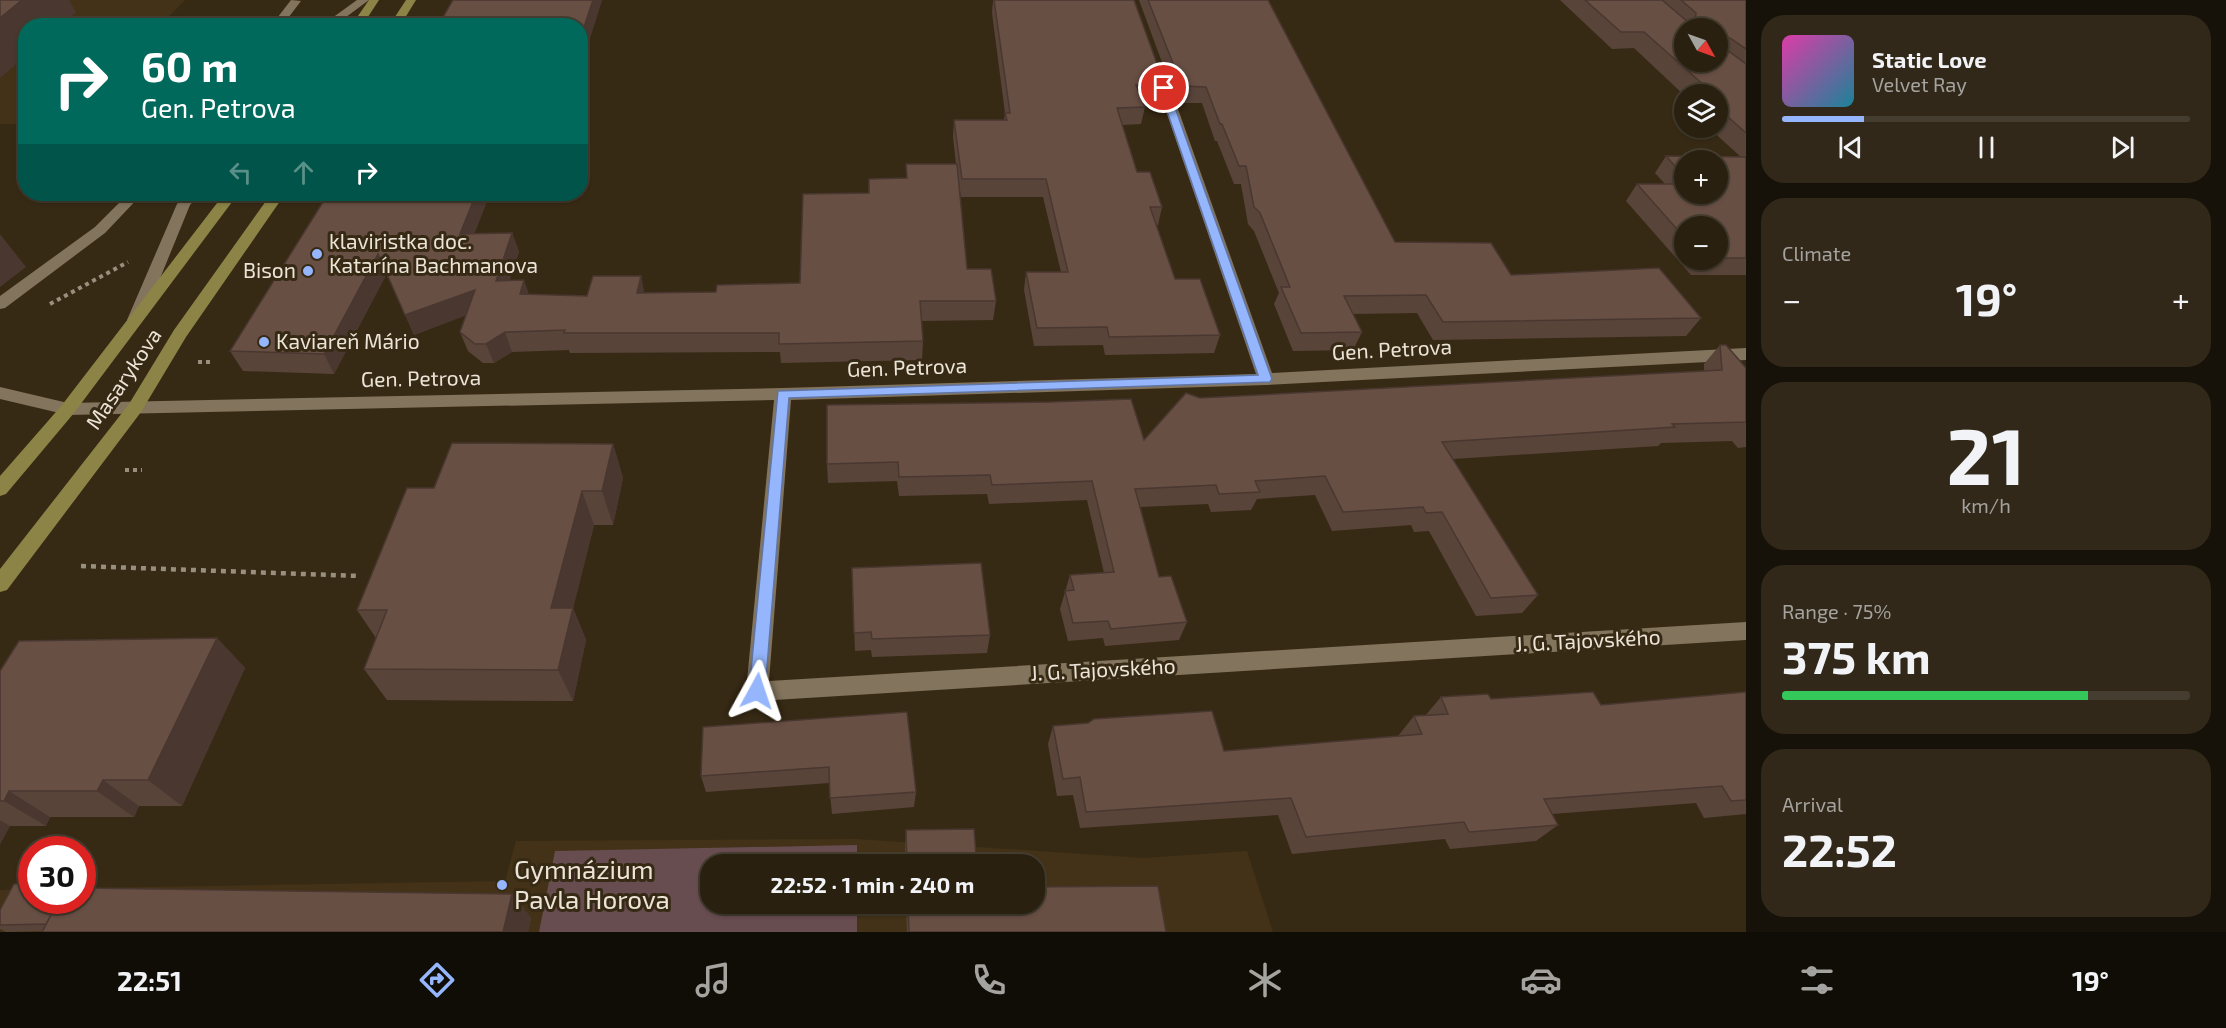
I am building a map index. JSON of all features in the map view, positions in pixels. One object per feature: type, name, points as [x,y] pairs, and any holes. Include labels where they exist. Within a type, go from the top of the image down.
[{"type":"main road","points":[[362,18],[374,0]]},
{"type":"main road","points":[[399,18],[411,0]]},
{"type":"main road","name":"Masarykova","points":[[0,489],[68,410],[226,201]]},
{"type":"main road","name":"Masarykova","points":[[0,584],[135,408],[180,334],[273,201]]},
{"type":"street","points":[[338,18],[364,0]]},
{"type":"street","points":[[282,18],[296,1]]},
{"type":"street","points":[[1153,57],[1266,379]]},
{"type":"street","points":[[0,304],[100,230],[128,201]]},
{"type":"street","points":[[132,327],[187,201]]},
{"type":"street","name":"Gen. Petrova","points":[[0,393],[68,410],[783,394],[1266,379],[1746,354]]},
{"type":"street","name":"J. G. Tajovského","points":[[783,394],[757,691],[1746,631]]},
{"type":"path","points":[[40,310],[131,260]]},
{"type":"path","points":[[81,566],[360,576]]},
{"type":"shaded area","points":[[0,0],[185,0],[167,18],[18,18],[18,124],[0,124]]},
{"type":"shaded area","name":"Gymnázium Pavla Horova","points":[[856,839],[1143,858],[1247,851],[1273,932],[0,932],[0,890],[18,889],[18,914],[96,914],[96,888],[505,881],[516,841]]},
{"type":"shaded area","points":[[857,845],[857,854],[700,854],[700,914],[857,914],[857,932],[539,932],[555,851]]},
{"type":"building","points":[[0,0],[22,0],[0,18]]},
{"type":"building","points":[[453,0],[593,0],[587,18],[443,18]]},
{"type":"building","points":[[994,0],[1134,0],[1165,86],[1136,85],[1145,107],[1117,108],[1137,172],[1150,172],[1162,207],[1150,207],[1175,279],[1200,279],[1220,335],[1109,337],[1107,327],[1037,328],[1026,272],[1068,272],[1046,179],[962,179],[954,120],[1007,120],[1005,113],[1010,113]]},
{"type":"building","points":[[1148,0],[1268,0],[1395,242],[1491,243],[1511,275],[1659,268],[1701,318],[1443,322],[1426,295],[1344,296],[1362,332],[1301,333],[1281,287],[1290,287],[1260,213],[1254,207],[1246,166],[1239,166],[1206,87],[1182,86]]},
{"type":"building","points":[[1585,0],[1662,0],[1683,18],[1674,18],[1674,59],[1644,32],[1621,32]]},
{"type":"building","points":[[1681,0],[1746,0],[1746,49],[1728,38],[1728,18],[1696,18],[1696,13]]},
{"type":"building","points":[[1728,51],[1746,64],[1746,133],[1728,117],[1728,84],[1703,84],[1689,72],[1728,72]]},
{"type":"building","points":[[1666,156],[1674,156],[1674,165]]},
{"type":"building","points":[[1728,157],[1746,157],[1746,258],[1728,258],[1728,216],[1674,216],[1674,226],[1637,184],[1674,184],[1674,204],[1728,204]]},
{"type":"building","points":[[906,164],[957,164],[967,269],[991,269],[996,301],[920,301],[923,341],[779,344],[779,333],[564,333],[565,330],[505,332],[486,344],[475,344],[460,332],[475,290],[405,315],[378,254],[324,354],[230,351],[324,201],[473,201],[460,234],[512,233],[496,281],[524,280],[520,294],[587,296],[593,276],[641,276],[637,293],[716,292],[717,285],[800,283],[803,194],[869,193],[869,179],[907,178]]},
{"type":"building","points":[[1720,345],[1726,345],[1746,368],[1746,422],[1672,424],[1675,427],[1442,442],[1538,595],[1491,598],[1442,512],[1426,513],[1423,507],[1343,512],[1325,476],[1255,481],[1260,492],[1219,494],[1216,485],[1135,489],[1159,577],[1171,576],[1187,622],[1111,629],[1108,621],[1073,623],[1065,591],[1074,590],[1070,575],[1114,572],[1092,481],[992,485],[990,475],[899,477],[898,462],[827,464],[827,405],[1131,399],[1144,440],[1186,393],[1200,398],[1722,370]]},
{"type":"building","points":[[452,443],[613,444],[602,491],[582,491],[551,608],[573,608],[558,670],[364,669],[387,610],[357,610],[407,488],[434,488]]},
{"type":"building","points":[[981,563],[990,635],[872,639],[871,632],[854,633],[852,568]]},
{"type":"building","points":[[217,638],[148,780],[103,780],[97,791],[9,791],[4,801],[0,801],[0,671],[19,641]]},
{"type":"building","points":[[1593,692],[1601,705],[1746,692],[1746,800],[1731,801],[1722,786],[1544,799],[1558,825],[1469,832],[1464,822],[1306,837],[1291,798],[1086,812],[1080,777],[1063,779],[1053,726],[1088,723],[1094,719],[1212,711],[1224,751],[1422,734],[1414,716],[1448,714],[1441,697],[1488,694],[1491,699]]},
{"type":"building","points":[[907,712],[916,792],[830,798],[829,767],[701,776],[703,727]]},
{"type":"building","points":[[974,829],[976,854],[907,854],[906,830]]},
{"type":"building","points":[[14,884],[18,884],[18,914],[51,914],[46,924],[0,925],[0,910]]},
{"type":"building","points":[[1158,886],[1166,932],[909,932],[908,914],[1045,914],[1045,887]]},
{"type":"building","points":[[96,888],[512,894],[503,932],[42,932],[52,914],[96,914]]},
{"type":"place","name":"klaviristka doc. Katarína Bachmanova","points":[[317,254]]},
{"type":"place","name":"Bison","points":[[308,271]]},
{"type":"place","name":"Kaviareň Mário","points":[[264,342]]},
{"type":"place","name":"Gymnázium Pavla Horova","points":[[502,885]]},
{"type":"route","points":[[757,691],[783,394],[1266,379],[1164,88]]}]
